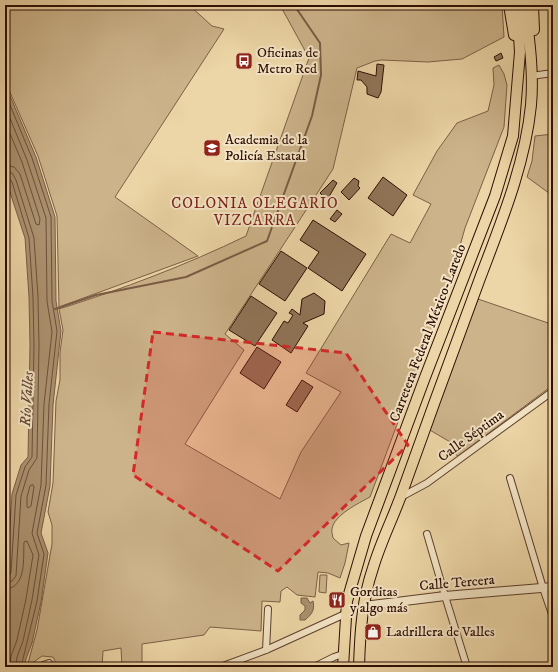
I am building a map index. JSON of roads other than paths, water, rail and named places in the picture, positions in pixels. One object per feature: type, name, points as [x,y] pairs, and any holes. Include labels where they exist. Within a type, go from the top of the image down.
[{"type":"main road","points":[[509,5],[519,69]]},
{"type":"main road","name":"Carretera Federal México-Laredo","points":[[343,667],[345,614],[347,601],[366,536],[495,196],[513,136],[519,69],[519,25],[517,5]]},
{"type":"main road","name":"Carretera Federal México-Laredo","points":[[359,667],[360,639],[364,606],[373,567],[401,497],[500,224],[520,164],[527,136],[531,104],[531,72],[525,5]]},
{"type":"main road","points":[[531,72],[534,40],[533,5]]},
{"type":"street","points":[[531,72],[553,73]]},
{"type":"street","name":"Calle Séptima","points":[[401,497],[426,483],[553,391]]},
{"type":"street","points":[[510,478],[553,617]]},
{"type":"street","points":[[427,534],[467,667]]},
{"type":"street","name":"Calle Tercera","points":[[364,606],[445,596],[553,587]]},
{"type":"street","points":[[266,650],[268,609]]},
{"type":"street","points":[[220,667],[266,650],[345,614]]},
{"type":"street","points":[[314,667],[343,654]]},
{"type":"street","points":[[38,667],[49,663],[53,667]]},
{"type":"water","points":[[5,84],[36,157],[55,217],[56,301],[61,331],[53,405],[50,486],[41,533],[48,553],[41,602],[32,643],[24,667],[5,667],[5,584],[12,494],[21,465],[28,457],[30,345],[29,297],[25,238],[5,177]]},
{"type":"water","points":[[301,598],[307,598],[310,603],[313,601],[314,607],[312,612],[305,620],[300,620],[300,615],[305,610],[305,606],[301,603]]},
{"type":"waterway","points":[[55,309],[96,295],[186,277],[267,241],[312,116],[321,75],[320,43],[294,5]]},
{"type":"place","name":"Oficinas de Metro Red","points":[[244,61]]},
{"type":"place","name":"Academia de la Policía Estatal","points":[[212,148]]},
{"type":"place","name":"Gorditas y algo más","points":[[337,600]]},
{"type":"place","name":"Ladrillera de Valles","points":[[373,632]]},
{"type":"district","name":"COLONIA OLEGARIO VIZCARRA","points":[[255,212]]},
{"type":"water label","name":"Río Valles","points":[[27,399]]}]
